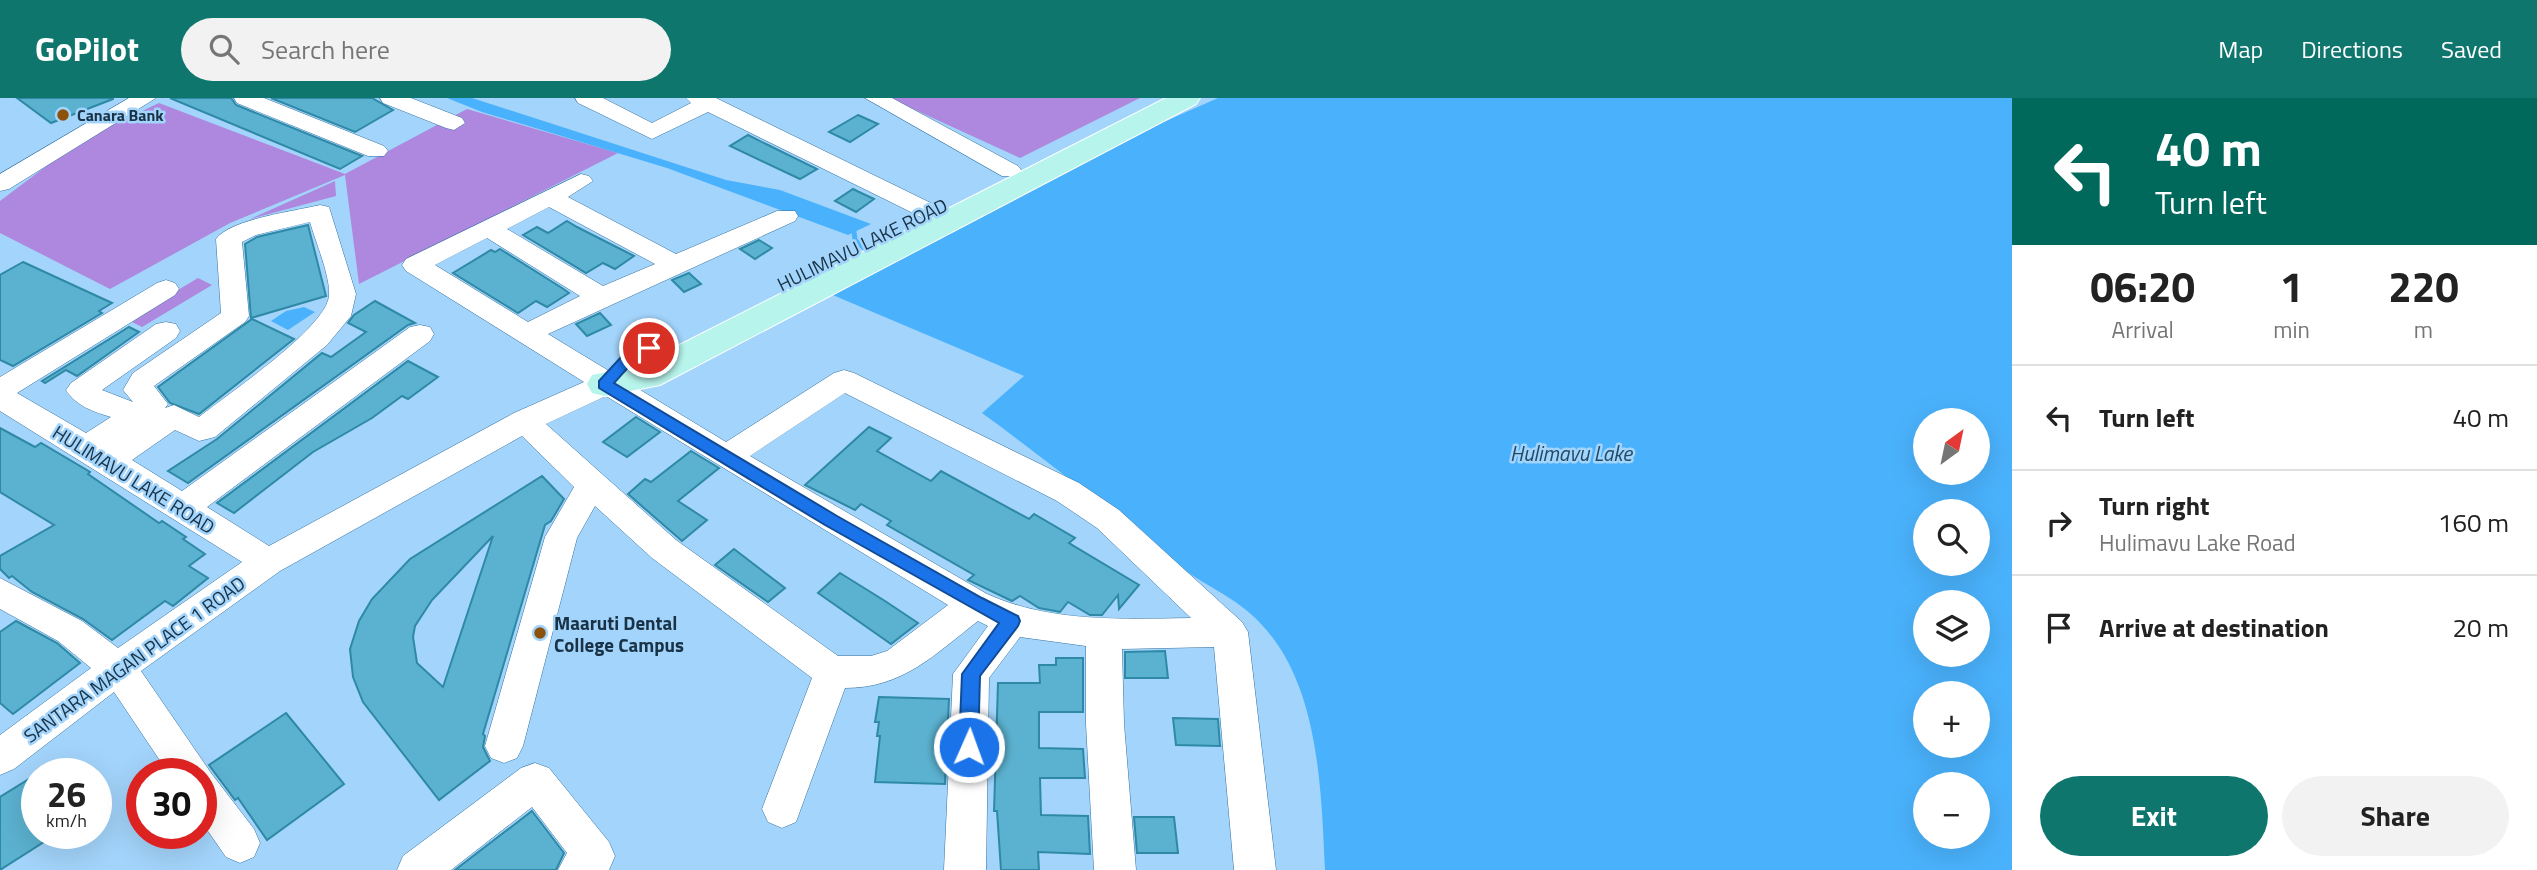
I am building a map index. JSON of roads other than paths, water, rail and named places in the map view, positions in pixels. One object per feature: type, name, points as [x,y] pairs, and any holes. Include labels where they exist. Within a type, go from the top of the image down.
[{"type":"main road","name":"HULIMAVU LAKE ROAD","points":[[936,217],[1010,171],[1156,98]]},
{"type":"main road","name":"HULIMAVU LAKE ROAD","points":[[605,384],[649,376],[883,244],[1187,98]]},
{"type":"street","points":[[4,176],[145,98]]},
{"type":"street","points":[[245,98],[376,151]]},
{"type":"street","points":[[391,98],[454,123]]},
{"type":"street","points":[[586,98],[652,132],[703,100],[936,217]]},
{"type":"street","points":[[876,98],[1010,171]]},
{"type":"street","points":[[580,181],[415,265],[726,457],[975,604],[1012,621],[1104,634],[1230,632]]},
{"type":"street","points":[[549,197],[675,264]]},
{"type":"street","points":[[154,411],[138,390],[143,380],[235,316],[229,239],[247,230],[320,212],[344,294]]},
{"type":"street","points":[[526,334],[601,297],[786,216]]},
{"type":"street","points":[[166,331],[88,382],[81,390],[101,403],[154,411],[199,430],[205,428],[325,330],[337,316],[350,267],[338,225]]},
{"type":"street","points":[[488,228],[601,297]]},
{"type":"street","points":[[2,381],[166,289]]},
{"type":"street","points":[[2,381],[129,302]]},
{"type":"street","points":[[182,508],[420,334]]},
{"type":"street","points":[[726,457],[844,380],[1068,492],[1108,519],[1230,632],[1255,870]]},
{"type":"street","name":"HULIMAVU LAKE ROAD","points":[[2,381],[97,454],[268,562]]},
{"type":"street","name":"SANTARA MAGAN PLACE 1 ROAD","points":[[0,757],[174,626],[268,562],[525,421],[605,384]]},
{"type":"street","points":[[97,454],[154,411]]},
{"type":"street","points":[[525,421],[664,550],[832,672],[871,672],[900,662],[975,604]]},
{"type":"street","points":[[504,746],[561,537],[583,498],[595,488]]},
{"type":"street","points":[[0,592],[70,631],[119,669],[180,758]]},
{"type":"street","points":[[965,870],[971,674],[1012,621]]},
{"type":"street","points":[[1104,634],[1105,724],[1115,870]]},
{"type":"street","points":[[782,809],[832,672]]},
{"type":"street","points":[[418,870],[535,781],[595,856],[579,870]]},
{"type":"street","points":[[217,811],[240,843]]},
{"type":"water","points":[[447,98],[472,98],[726,180],[780,190],[871,224],[848,235],[667,168],[482,112]]},
{"type":"water","name":"Hulimavu Lake","points":[[1218,98],[2012,98],[2012,870],[1325,870],[1319,774],[1306,708],[1281,649],[1261,624],[1241,606],[1175,563],[982,413],[1024,376],[828,293],[1116,143]]},
{"type":"water","points":[[304,307],[315,312],[288,330],[271,321],[286,311]]},
{"type":"waterway","points":[[853,223],[855,240],[873,256]]},
{"type":"place","name":"Canara Bank","points":[[63,115]]},
{"type":"place","name":"Maaruti Dental College Campus","points":[[540,633]]}]
